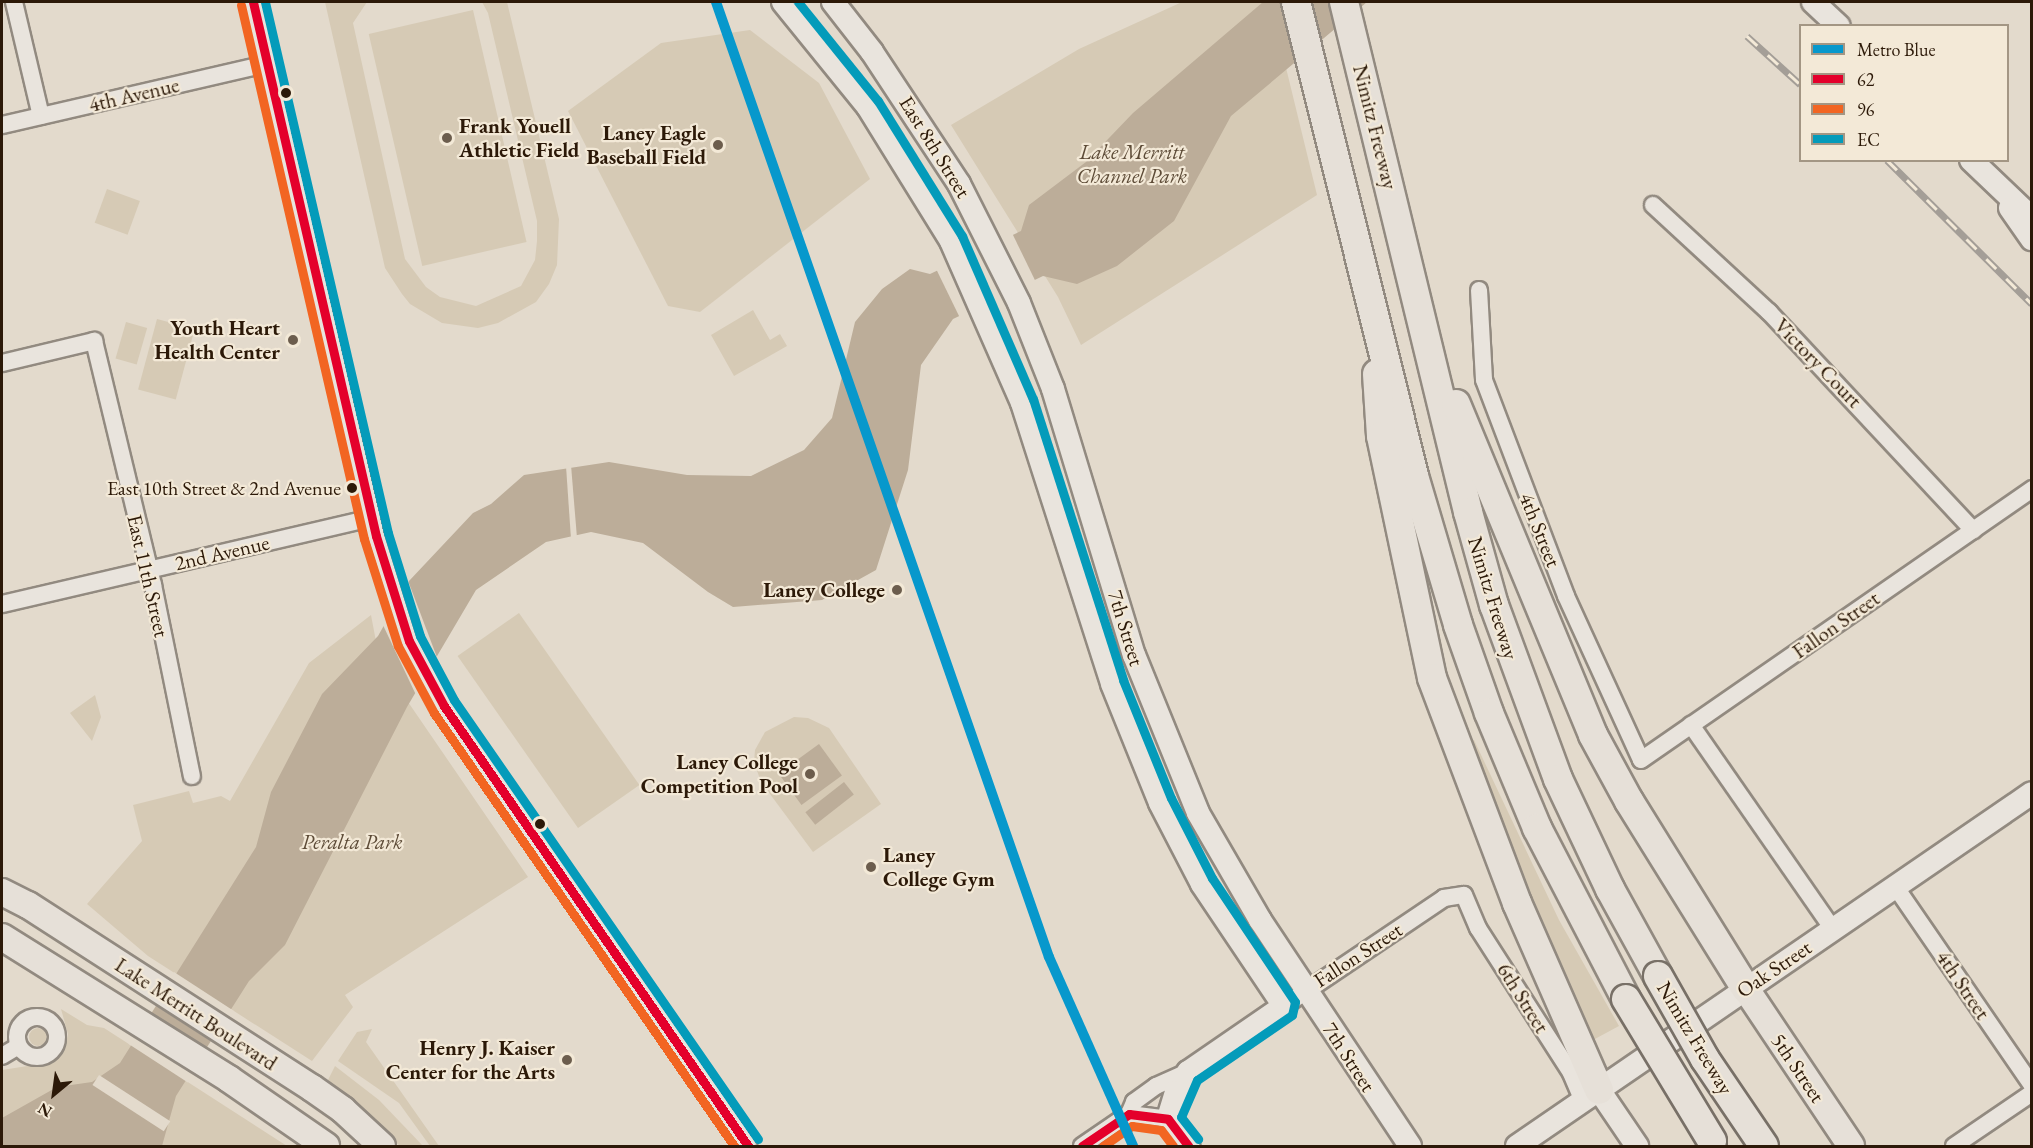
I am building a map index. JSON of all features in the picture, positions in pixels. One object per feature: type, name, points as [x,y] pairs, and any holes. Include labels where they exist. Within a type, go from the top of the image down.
[{"type":"highway","name":"Nimitz Freeway","points":[[1296,2],[1377,330],[1431,536],[1478,684],[1537,828],[1626,999],[1714,1145]]},
{"type":"highway","name":"Nimitz Freeway","points":[[1344,2],[1470,522],[1514,666],[1583,833],[1658,976],[1706,1059],[1764,1146]]},
{"type":"highway","points":[[1422,319],[1593,735],[1629,801],[1746,989]]},
{"type":"highway","points":[[1377,330],[1377,409],[1381,436],[1432,678],[1591,1095]]},
{"type":"main road","name":"East 8th Street","points":[[783,2],[868,107],[951,241],[989,322]]},
{"type":"main road","name":"East 8th Street","points":[[833,2],[923,126],[981,224],[1019,303]]},
{"type":"main road","points":[[1813,2],[1838,24]]},
{"type":"main road","points":[[1973,162],[1996,187],[2031,218]]},
{"type":"main road","points":[[1996,187],[2031,239]]},
{"type":"main road","name":"7th Street","points":[[1019,303],[1053,389],[1134,655],[1164,735],[1198,813],[1232,875],[1376,1098],[1410,1146]]},
{"type":"main road","name":"7th Street","points":[[989,322],[1023,403],[1112,684],[1160,803],[1202,884],[1278,1010]]},
{"type":"main road","name":"Oak Street","points":[[1517,1146],[2031,793]]},
{"type":"main road","name":"Lake Merritt Boulevard","points":[[2,892],[28,905],[343,1110],[382,1146]]},
{"type":"main road","name":"Lake Merritt Boulevard","points":[[2,937],[229,1079],[326,1146]]},
{"type":"main road","name":"5th Street","points":[[1746,989],[1851,1146]]},
{"type":"main road","points":[[1278,1010],[1299,1014],[1314,1023],[1376,1098]]},
{"type":"main road","name":"Fallon Street","points":[[1188,1072],[1278,1010]]},
{"type":"main road","points":[[1188,1072],[1176,1092],[1168,1119],[1188,1146]]},
{"type":"main road","name":"6th Street","points":[[1591,1095],[1637,1146]]},
{"type":"street","points":[[14,2],[41,116]]},
{"type":"street","points":[[253,2],[382,562],[409,642],[427,679],[444,706],[748,1146]]},
{"type":"street","name":"4th Avenue","points":[[2,125],[267,64]]},
{"type":"street","name":"Victory Court","points":[[1653,205],[1769,312],[1973,530]]},
{"type":"street","name":"4th Street","points":[[1479,290],[1484,380],[1566,596],[1641,759]]},
{"type":"street","name":"East 11th Street","points":[[2,363],[94,341],[192,776]]},
{"type":"street","name":"Fallon Street","points":[[1641,759],[2031,489]]},
{"type":"street","name":"2nd Avenue","points":[[2,604],[372,518]]},
{"type":"street","points":[[1691,725],[1833,929]]},
{"type":"street","name":"4th Street","points":[[1895,886],[2031,1084]]},
{"type":"street","name":"Fallon Street","points":[[1278,1010],[1444,898],[1464,895]]},
{"type":"street","name":"6th Street","points":[[1464,895],[1478,928],[1571,1073],[1591,1095]]},
{"type":"street","points":[[2,1056],[17,1047]]},
{"type":"street","name":"Fallon Street","points":[[1082,1146],[1129,1114],[1134,1102],[1165,1081],[1188,1072]]},
{"type":"street","points":[[1954,1146],[2031,1093]]},
{"type":"street","points":[[1129,1114],[1139,1119],[1168,1119]]},
{"type":"green space","points":[[325,2],[367,2],[353,23],[405,259],[426,287],[440,297],[476,306],[521,286],[535,260],[537,241],[537,221],[488,13],[482,2],[507,2],[559,219],[557,265],[549,284],[536,302],[498,323],[478,328],[442,323],[410,304],[402,294],[385,268]]},
{"type":"green space","name":"Lake Merritt Channel Park","points":[[1182,2],[1270,2],[1317,195],[1081,345],[1058,297],[951,125],[1079,49]]},
{"type":"green space","name":"Frank Youell Athletic Field","points":[[473,10],[527,242],[422,266],[369,34]]},
{"type":"green space","name":"Laney Eagle Baseball Field","points":[[750,30],[819,83],[870,179],[700,312],[668,306],[568,111],[661,43]]},
{"type":"green space","points":[[107,189],[140,201],[128,235],[95,223]]},
{"type":"green space","points":[[753,310],[770,340],[780,334],[787,346],[734,376],[711,335]]},
{"type":"green space","points":[[157,319],[195,329],[176,400],[138,390]]},
{"type":"green space","points":[[126,322],[147,328],[137,365],[116,359]]},
{"type":"green space","points":[[519,613],[639,785],[578,828],[458,656]]},
{"type":"green space","name":"Peralta Park","points":[[371,615],[378,652],[406,699],[528,877],[345,995],[353,1007],[312,1061],[148,956],[87,904],[142,841],[133,805],[189,791],[193,803],[221,796],[230,801],[309,663]]},
{"type":"green space","points":[[95,695],[101,717],[92,741],[70,713]]},
{"type":"green space","points":[[794,717],[808,718],[829,728],[881,804],[813,852],[761,782],[754,762],[755,750],[765,732]]},
{"type":"green space","points":[[1474,740],[1559,920],[1619,1026],[1593,1040],[1536,925],[1464,744]]},
{"type":"green space","points":[[61,1009],[87,1025],[104,1028],[287,1146],[2,1146],[2,1070],[53,1062],[64,1051],[68,1034]]},
{"type":"green space","points":[[38,1028],[44,1031],[47,1037],[44,1043],[38,1046],[32,1043],[29,1037],[32,1031]]},
{"type":"green space","points":[[372,1029],[366,1042],[439,1146],[430,1146],[399,1103],[338,1061],[357,1032]]},
{"type":"green space","points":[[335,1066],[379,1100],[423,1146],[400,1146],[332,1086],[328,1080]]},
{"type":"shaded area","points":[[1263,2],[1367,2],[1231,116],[1174,221],[1117,266],[1077,284],[1043,276],[953,319],[921,365],[908,470],[876,570],[822,600],[733,607],[708,592],[643,543],[591,532],[546,542],[476,590],[407,707],[285,945],[249,981],[176,1096],[162,1146],[2,1146],[2,1118],[57,1087],[92,1082],[120,1063],[256,847],[271,792],[322,694],[378,636],[409,581],[473,513],[491,504],[524,475],[609,462],[687,475],[751,476],[804,450],[832,418],[855,322],[882,289],[910,269],[930,274],[1021,231],[1029,205],[1086,162],[1133,113]]},
{"type":"shaded area","name":"Laney College Competition Pool","points":[[819,744],[842,776],[801,805],[779,773]]},
{"type":"shaded area","points":[[844,782],[854,795],[815,825],[805,812]]},
{"type":"pier","points":[[1012,233],[1036,282],[961,319],[937,270]]},
{"type":"pier","points":[[571,465],[577,538],[571,539],[566,466]]},
{"type":"pier","points":[[407,578],[438,660],[417,697],[382,623]]},
{"type":"pier","points":[[174,972],[234,1011],[214,1043],[153,1004]]},
{"type":"pier","points":[[149,1012],[209,1051],[188,1083],[128,1044]]},
{"type":"pier","points":[[99,1075],[170,1121],[164,1131],[92,1085]]},
{"type":"railway","points":[[1747,36],[1799,83]]},
{"type":"railway","points":[[1889,162],[2032,304]]},
{"type":"metro line","name":"Blue","points":[[716,2],[1049,957],[1133,1146]]},
{"type":"transit line","name":"62","points":[[253,2],[376,536],[409,641],[444,706],[748,1146]]},
{"type":"transit line","name":"EC","points":[[265,2],[388,533],[420,636],[454,700],[758,1139]]},
{"type":"transit line","name":"EC","points":[[798,2],[878,101],[962,236],[1033,399],[1123,680],[1171,798],[1212,878],[1295,1002],[1292,1015],[1197,1080],[1181,1117],[1198,1139]]},
{"type":"transit line","name":"96","points":[[241,5],[364,539],[398,646],[434,713],[734,1146]]},
{"type":"transit line","name":"62","points":[[1082,1146],[1129,1114],[1168,1119],[1188,1146]]},
{"type":"transit line","name":"96","points":[[1103,1146],[1132,1126],[1161,1130],[1173,1146]]},
{"type":"place","name":"Frank Youell Athletic Field","points":[[447,138]]},
{"type":"place","name":"Laney Eagle Baseball Field","points":[[718,145]]},
{"type":"place","name":"Youth Heart Health Center","points":[[293,340]]},
{"type":"place","name":"East 10th Street & 2nd Avenue","points":[[352,488]]},
{"type":"place","name":"Laney College","points":[[897,590]]},
{"type":"place","name":"Laney College Competition Pool","points":[[810,774]]},
{"type":"place","name":"Laney College Gym","points":[[871,867]]},
{"type":"place","name":"Henry J. Kaiser Center for the Arts","points":[[567,1060]]}]
